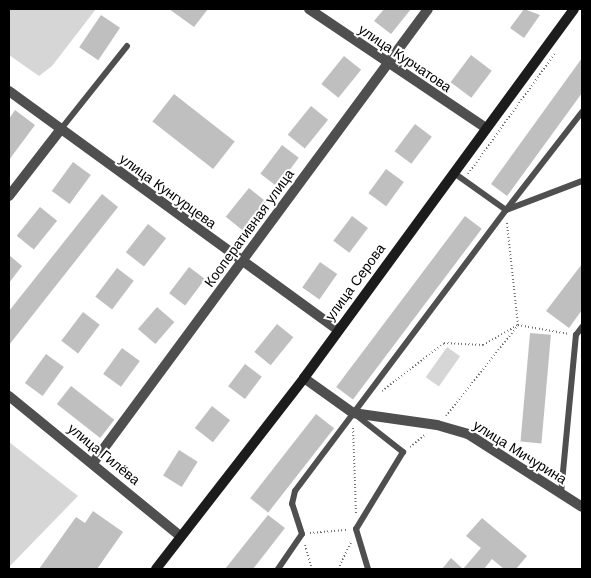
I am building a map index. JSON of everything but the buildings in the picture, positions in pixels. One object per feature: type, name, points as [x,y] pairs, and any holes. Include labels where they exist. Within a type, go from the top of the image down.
[{"type":"main road","name":"улица Серова","points":[[156,569],[304,378],[574,9]]},
{"type":"street","name":"улица Курчатова","points":[[309,9],[387,64],[486,128]]},
{"type":"street","name":"Кооперативная улица","points":[[93,463],[428,9]]},
{"type":"street","name":"улица Кунгурцева","points":[[9,91],[241,262],[338,329]]},
{"type":"street","points":[[9,196],[61,129]]},
{"type":"street","name":"улица Мичурина","points":[[304,378],[353,413],[437,425],[468,434],[582,506]]},
{"type":"street","name":"улица Гилёва","points":[[9,396],[180,536]]},
{"type":"lane","points":[[61,129],[127,46]]},
{"type":"lane","points":[[278,569],[302,534],[292,504],[295,491],[582,112]]},
{"type":"lane","points":[[454,173],[506,210]]},
{"type":"lane","points":[[506,210],[582,181]]},
{"type":"lane","points":[[561,493],[579,336],[582,327]]},
{"type":"lane","points":[[353,413],[404,452],[356,529],[368,569]]},
{"type":"path","points":[[464,180],[560,48]]},
{"type":"path","points":[[404,452],[437,425],[458,404],[518,325],[506,210]]},
{"type":"path","points":[[376,396],[444,343],[483,344],[518,325],[579,336]]},
{"type":"path","points":[[338,569],[356,529],[353,413]]},
{"type":"path","points":[[312,569],[302,534],[356,529]]},
{"type":"shaded area","points":[[9,9],[96,9],[52,66],[39,76],[9,55]]},
{"type":"shaded area","points":[[447,347],[460,356],[439,386],[426,377]]},
{"type":"shaded area","points":[[9,442],[78,496],[9,567]]}]
